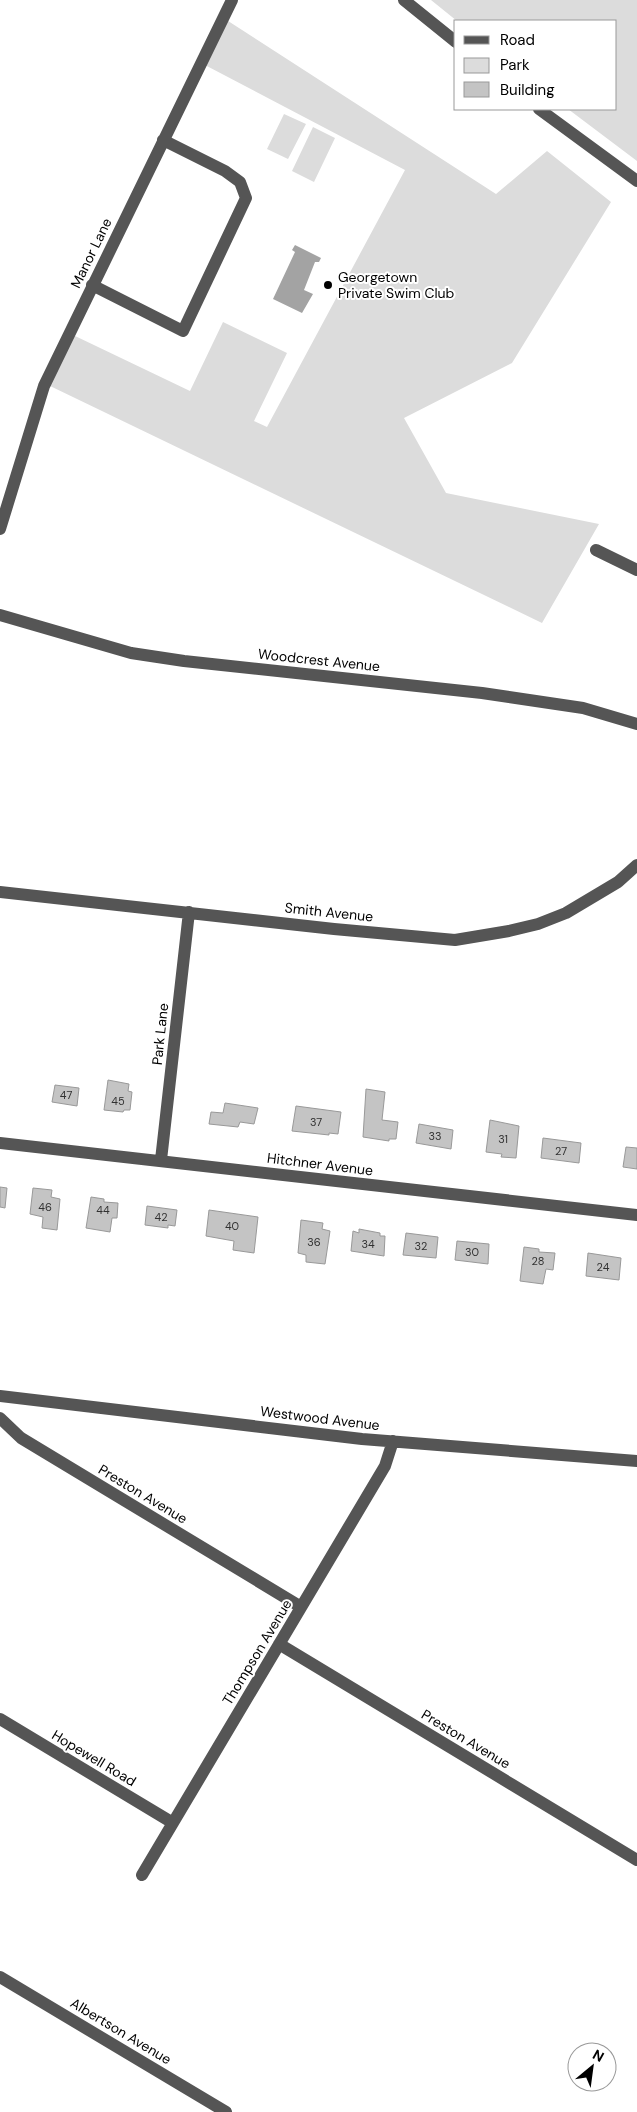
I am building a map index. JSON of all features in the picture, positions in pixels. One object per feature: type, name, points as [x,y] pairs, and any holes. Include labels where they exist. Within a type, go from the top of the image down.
[{"type":"street","name":"Manor Lane","points":[[0,529],[37,403],[56,358],[232,0]]},
{"type":"street","points":[[404,0],[454,40]]},
{"type":"street","points":[[540,110],[637,181]]},
{"type":"street","points":[[92,285],[183,331],[246,198],[240,182],[233,176],[163,140]]},
{"type":"street","points":[[596,550],[637,570]]},
{"type":"street","name":"Woodcrest Avenue","points":[[0,615],[130,653],[184,661],[482,693],[582,708],[637,724]]},
{"type":"street","name":"Smith Avenue","points":[[0,892],[334,929],[456,940],[510,931],[538,924],[566,913],[618,882],[637,865]]},
{"type":"street","name":"Park Lane","points":[[161,1160],[189,912]]},
{"type":"street","name":"Hitchner Avenue","points":[[0,1143],[637,1215]]},
{"type":"street","name":"Westwood Avenue","points":[[0,1396],[393,1442],[637,1462]]},
{"type":"street","name":"Preston Avenue","points":[[0,1418],[22,1438],[301,1607]]},
{"type":"street","name":"Thompson Avenue","points":[[142,1875],[385,1466],[393,1442]]},
{"type":"street","name":"Preston Avenue","points":[[279,1644],[637,1860]]},
{"type":"street","name":"Hopewell Road","points":[[0,1719],[173,1823]]},
{"type":"street","name":"Albertson Avenue","points":[[0,1978],[226,2112]]},
{"type":"green space","points":[[431,0],[637,0],[637,161],[569,110],[617,110],[617,20],[456,20]]},
{"type":"green space","points":[[225,19],[496,194],[547,151],[611,202],[512,363],[404,418],[446,493],[599,524],[542,623],[48,385],[73,335],[190,391],[223,322],[287,353],[254,421],[267,427],[405,170],[203,64]]},
{"type":"green space","points":[[284,114],[306,124],[288,159],[267,149]]},
{"type":"green space","points":[[313,127],[335,138],[314,182],[292,171]]},
{"type":"shaded area","points":[[295,245],[321,258],[319,262],[315,262],[304,290],[313,294],[302,313],[273,299],[295,252],[292,250]]},
{"type":"building","points":[[108,1080],[129,1084],[128,1091],[132,1092],[130,1110],[124,1110],[123,1112],[104,1110]]},
{"type":"building","points":[[55,1085],[79,1088],[77,1106],[52,1102]]},
{"type":"building","points":[[366,1089],[385,1092],[382,1120],[398,1122],[396,1139],[389,1139],[389,1141],[363,1137]]},
{"type":"building","points":[[225,1103],[258,1108],[254,1124],[240,1122],[238,1127],[209,1124],[211,1112],[223,1113]]},
{"type":"building","points":[[296,1106],[341,1112],[338,1134],[329,1133],[329,1135],[292,1131]]},
{"type":"building","points":[[490,1120],[519,1126],[516,1158],[501,1157],[502,1154],[486,1152]]},
{"type":"building","points":[[419,1124],[453,1130],[451,1149],[416,1143]]},
{"type":"building","points":[[543,1138],[581,1143],[579,1163],[541,1158]]},
{"type":"building","points":[[626,1147],[637,1148],[637,1169],[623,1167]]},
{"type":"building","points":[[0,1187],[7,1188],[5,1208],[0,1207]]},
{"type":"building","points":[[33,1188],[52,1190],[51,1197],[60,1199],[57,1230],[42,1228],[43,1217],[30,1214]]},
{"type":"building","points":[[91,1197],[104,1199],[104,1202],[118,1203],[117,1218],[112,1218],[110,1232],[86,1228]]},
{"type":"building","points":[[147,1206],[177,1210],[175,1226],[168,1225],[168,1228],[145,1225]]},
{"type":"building","points":[[209,1210],[258,1217],[254,1253],[233,1250],[234,1241],[206,1236]]},
{"type":"building","points":[[301,1220],[323,1223],[322,1229],[330,1231],[325,1264],[306,1262],[306,1255],[298,1253]]},
{"type":"building","points":[[359,1229],[380,1233],[380,1236],[385,1236],[384,1256],[351,1251],[353,1231],[359,1233]]},
{"type":"building","points":[[406,1233],[438,1237],[436,1258],[403,1255]]},
{"type":"building","points":[[457,1241],[489,1244],[488,1264],[455,1260]]},
{"type":"building","points":[[524,1247],[539,1249],[539,1252],[555,1253],[553,1270],[546,1269],[543,1284],[520,1281]]},
{"type":"building","points":[[588,1253],[621,1258],[619,1280],[586,1276]]},
{"type":"place","name":"Georgetown Private Swim Club","points":[[328,285]]}]
